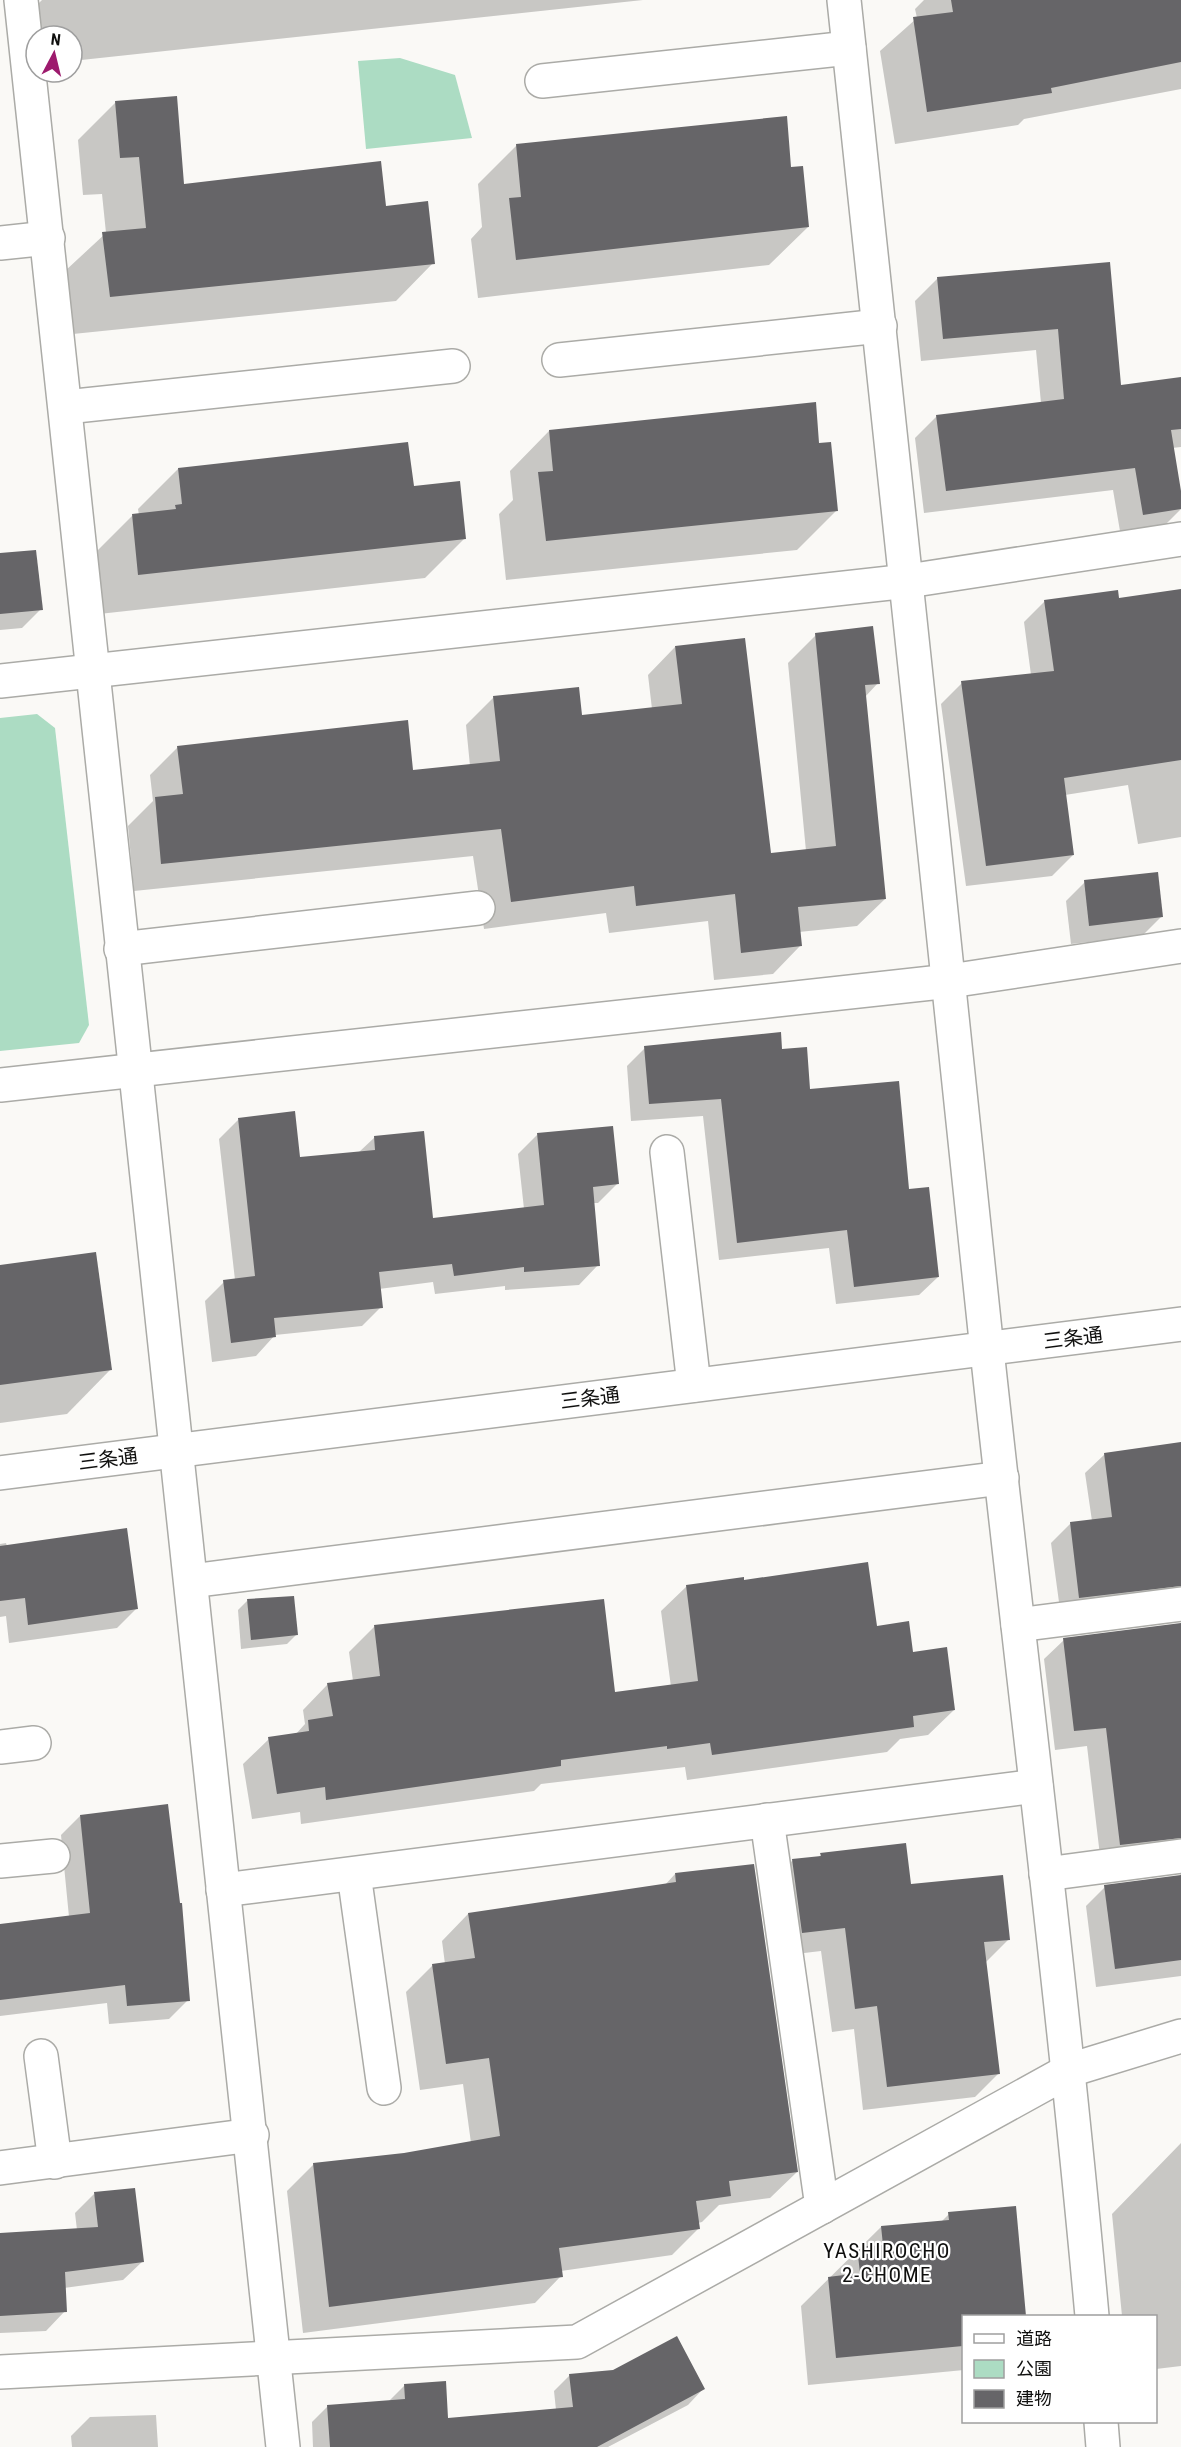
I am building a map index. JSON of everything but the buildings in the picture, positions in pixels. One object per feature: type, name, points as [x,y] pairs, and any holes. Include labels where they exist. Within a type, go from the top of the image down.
[{"type":"street","points":[[844,0],[908,581],[987,1349],[1070,2070],[1092,2315]]},
{"type":"street","points":[[14,9],[48,238],[134,1070],[178,1450],[223,1890],[252,2135],[283,2447]]},
{"type":"street","points":[[543,81],[849,48]]},
{"type":"street","points":[[0,243],[48,238]]},
{"type":"street","points":[[559,360],[880,326]]},
{"type":"street","points":[[66,407],[453,366]]},
{"type":"street","points":[[0,681],[908,581],[1181,539]]},
{"type":"street","points":[[122,949],[478,908]]},
{"type":"street","points":[[0,1085],[950,981],[1181,946]]},
{"type":"street","points":[[667,1152],[694,1385]]},
{"type":"street","name":"三条通","points":[[0,1473],[1181,1324]]},
{"type":"street","points":[[191,1581],[1002,1478]]},
{"type":"street","points":[[1018,1625],[1181,1604]]},
{"type":"street","points":[[0,1747],[34,1743]]},
{"type":"street","points":[[223,1890],[1036,1786]]},
{"type":"street","points":[[767,1820],[822,2207]]},
{"type":"street","points":[[0,1861],[53,1856]]},
{"type":"street","points":[[1046,1874],[1181,1856]]},
{"type":"street","points":[[354,1874],[384,2088]]},
{"type":"street","points":[[0,2372],[578,2342],[1070,2070],[1181,2036]]},
{"type":"street","points":[[40,2056],[55,2162]]},
{"type":"street","points":[[0,2169],[252,2135]]},
{"type":"street","points":[[1101,2423],[1103,2447]]},
{"type":"green space","points":[[400,58],[455,75],[472,138],[366,149],[358,61]]},
{"type":"green space","points":[[37,714],[55,728],[89,1025],[79,1043],[0,1051],[0,718]]},
{"type":"district","name":"YASHIROCHO 2-CHOME","points":[[887,2263]]}]
